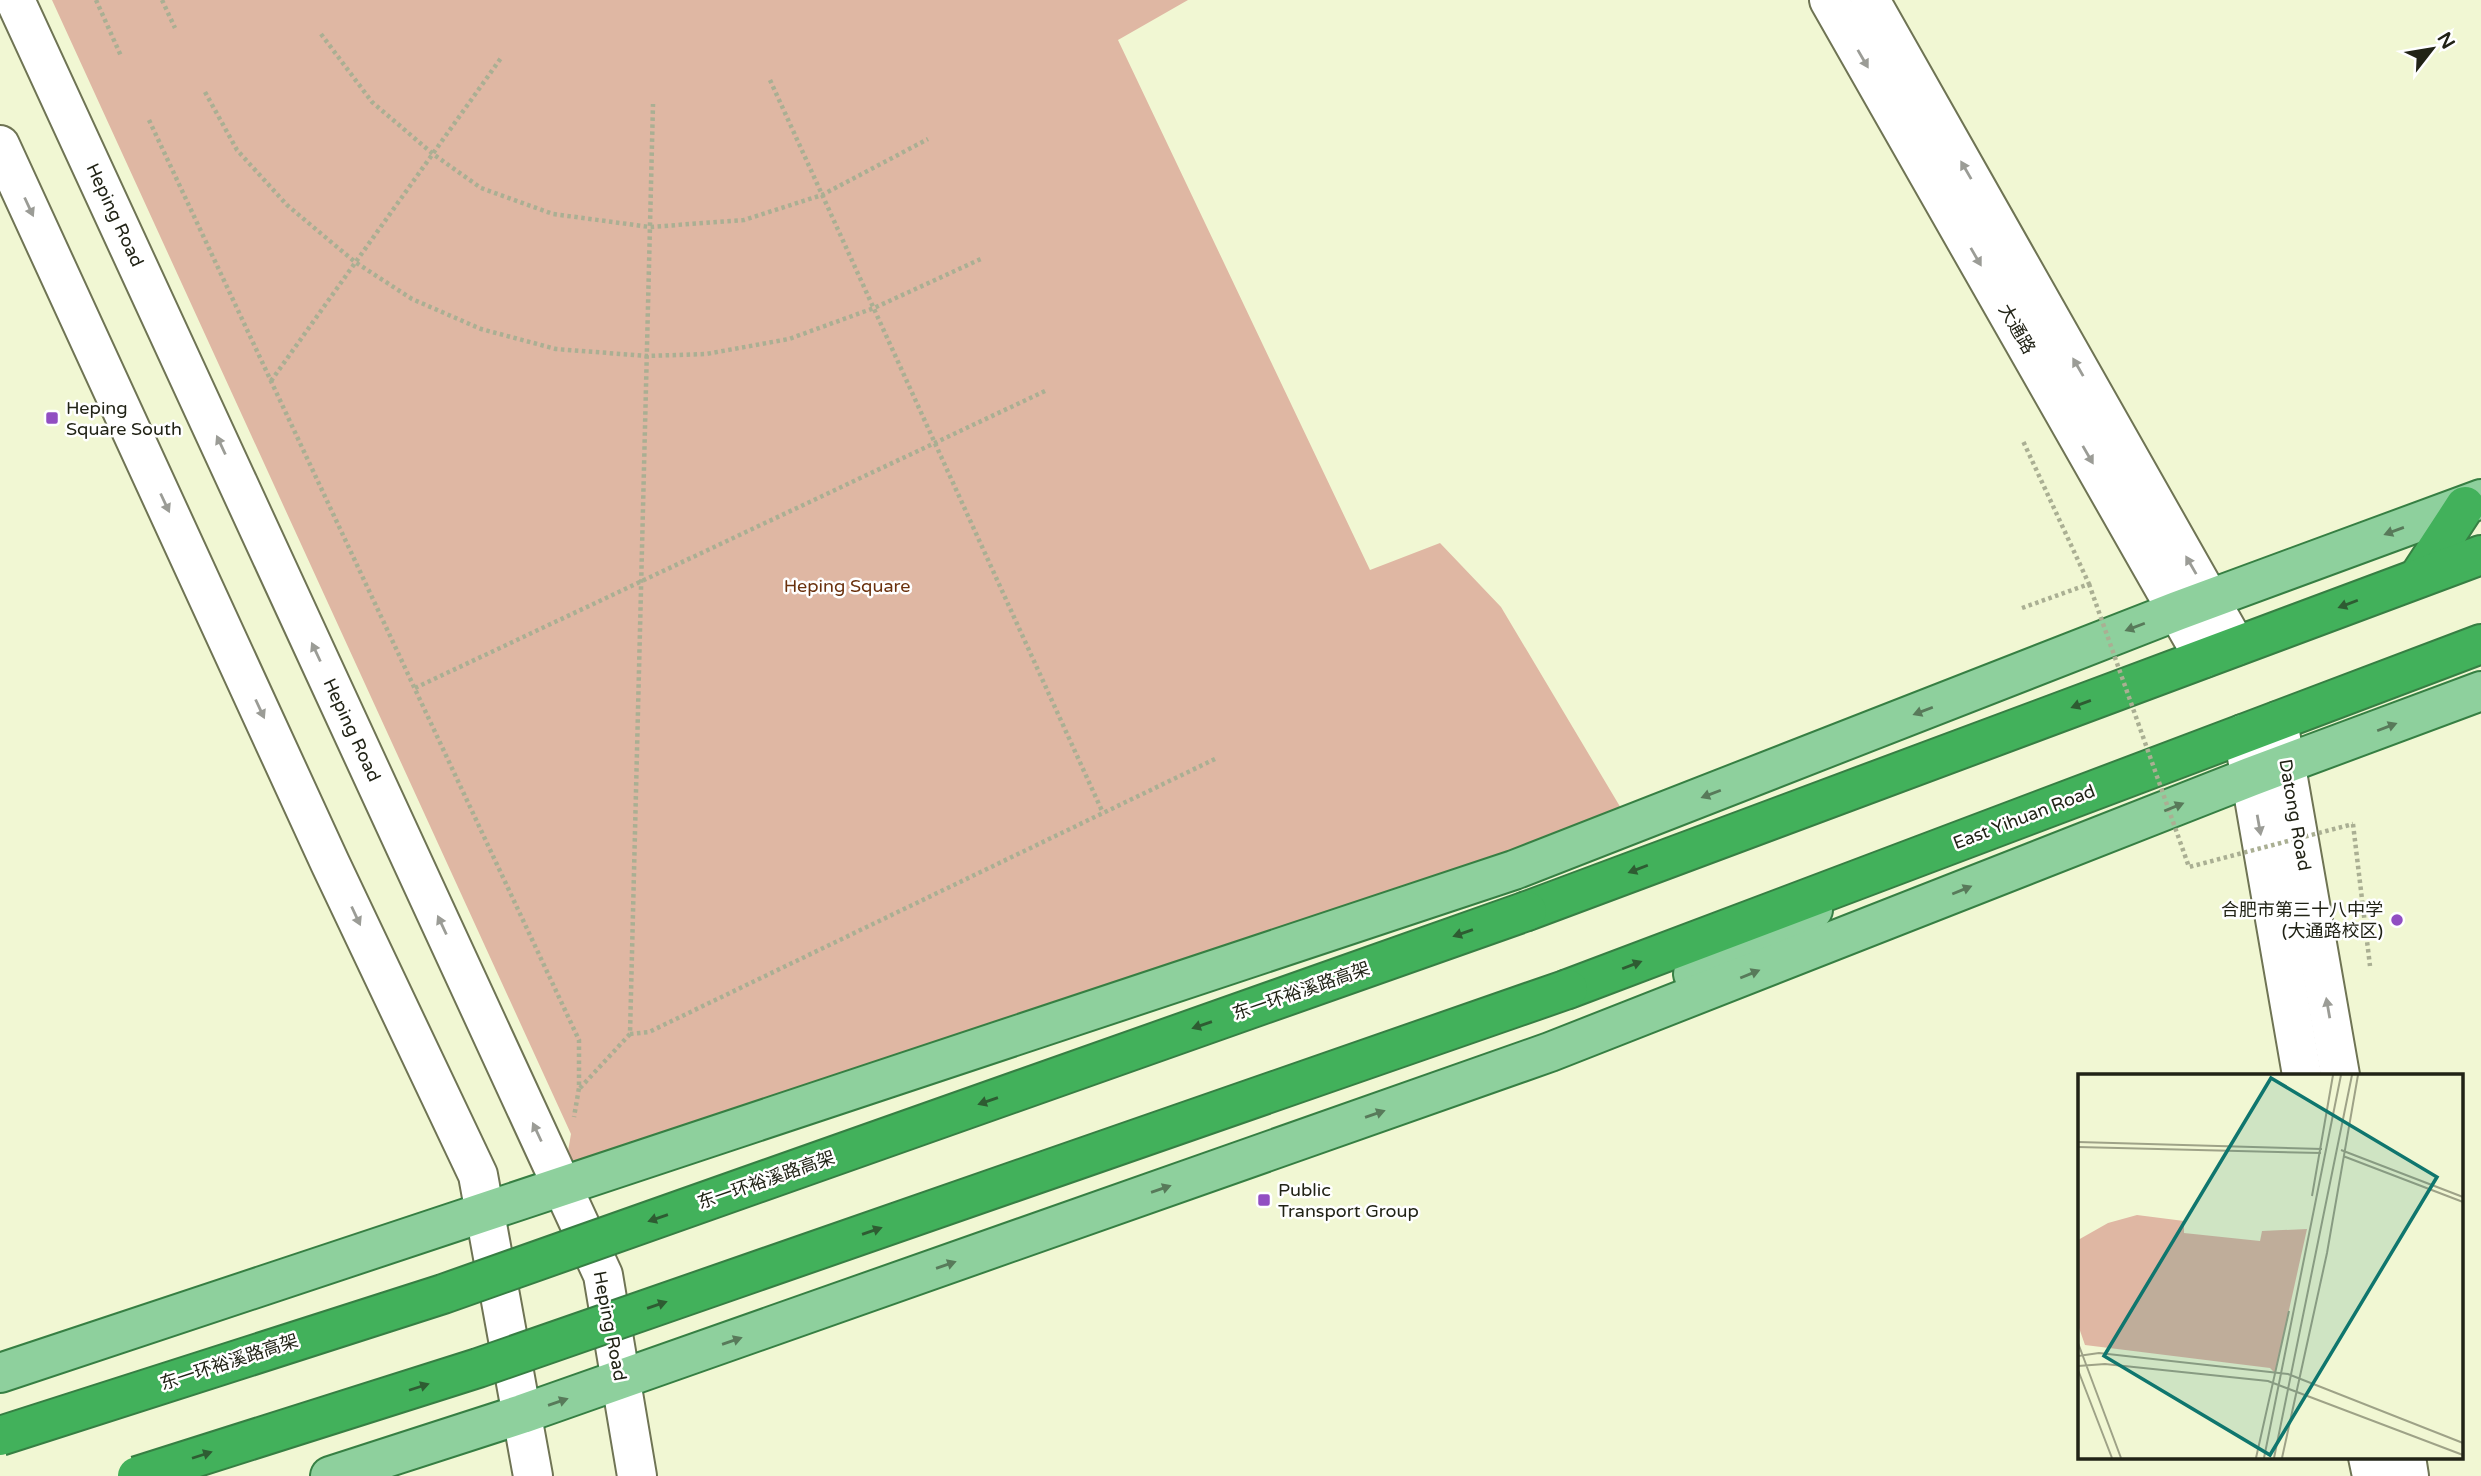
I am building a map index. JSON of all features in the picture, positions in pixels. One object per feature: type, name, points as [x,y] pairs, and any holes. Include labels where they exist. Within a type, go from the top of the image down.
[{"type":"highway","points":[[2417,578],[2473,502]]},
{"type":"highway","points":[[1852,789],[2481,555]]},
{"type":"highway","name":"East Yihuan Road","points":[[137,1476],[478,1368],[1568,989],[2260,727],[2470,652]]},
{"type":"highway","name":"东一环裕溪路高架","points":[[0,1436],[443,1294],[1527,911],[1852,789]]},
{"type":"main road","name":"Heping Road","points":[[16,0],[603,1275],[638,1476]]},
{"type":"main road","name":"大通路","points":[[1829,0],[2220,652]]},
{"type":"main road","name":"大通路","points":[[1870,0],[2193,605]]},
{"type":"main road","points":[[0,145],[478,1175],[533,1476]]},
{"type":"main road","points":[[0,1373],[1514,870],[2193,605],[2473,502]]},
{"type":"main road","points":[[330,1476],[522,1415],[1550,1052],[2250,777],[2481,691]]},
{"type":"main road","points":[[2260,727],[2250,777],[2302,1074]]},
{"type":"main road","name":"Datong Road","points":[[2260,727],[2286,765],[2340,1074]]},
{"type":"main road","points":[[1514,870],[1852,789]]},
{"type":"main road","points":[[1550,1052],[1891,867]]},
{"type":"main road","points":[[2368,1458],[2372,1476]]},
{"type":"main road","points":[[2406,1458],[2409,1476]]},
{"type":"path","points":[[96,0],[121,56]]},
{"type":"path","points":[[162,0],[175,28]]},
{"type":"path","points":[[321,34],[372,102],[433,153],[481,188],[553,214],[650,227],[744,220],[822,195],[928,139]]},
{"type":"path","points":[[271,380],[501,58]]},
{"type":"path","points":[[770,80],[1103,813]]},
{"type":"path","points":[[205,92],[237,150],[286,205],[355,262],[412,299],[481,329],[556,349],[647,356],[706,354],[789,340],[874,308],[983,258]]},
{"type":"path","points":[[630,1034],[653,104]]},
{"type":"path","points":[[149,120],[579,1040],[579,1088],[573,1123]]},
{"type":"path","points":[[415,688],[1045,391]]},
{"type":"path","points":[[2023,441],[2089,584],[2189,867],[2353,824],[2370,966]]},
{"type":"path","points":[[2022,608],[2089,584]]},
{"type":"path","points":[[579,1088],[630,1034],[649,1032],[1215,759]]},
{"type":"green space","name":"Heping Square","points":[[52,0],[1188,0],[1118,40],[1370,570],[1440,543],[1501,607],[1631,825],[562,1186],[571,1134]]},
{"type":"place","name":"Heping Square South","points":[[52,418]]},
{"type":"place","name":"合肥市第三十八中学 (大通路校区)","points":[[2397,920]]},
{"type":"place","name":"Public Transport Group","points":[[1264,1200]]}]
